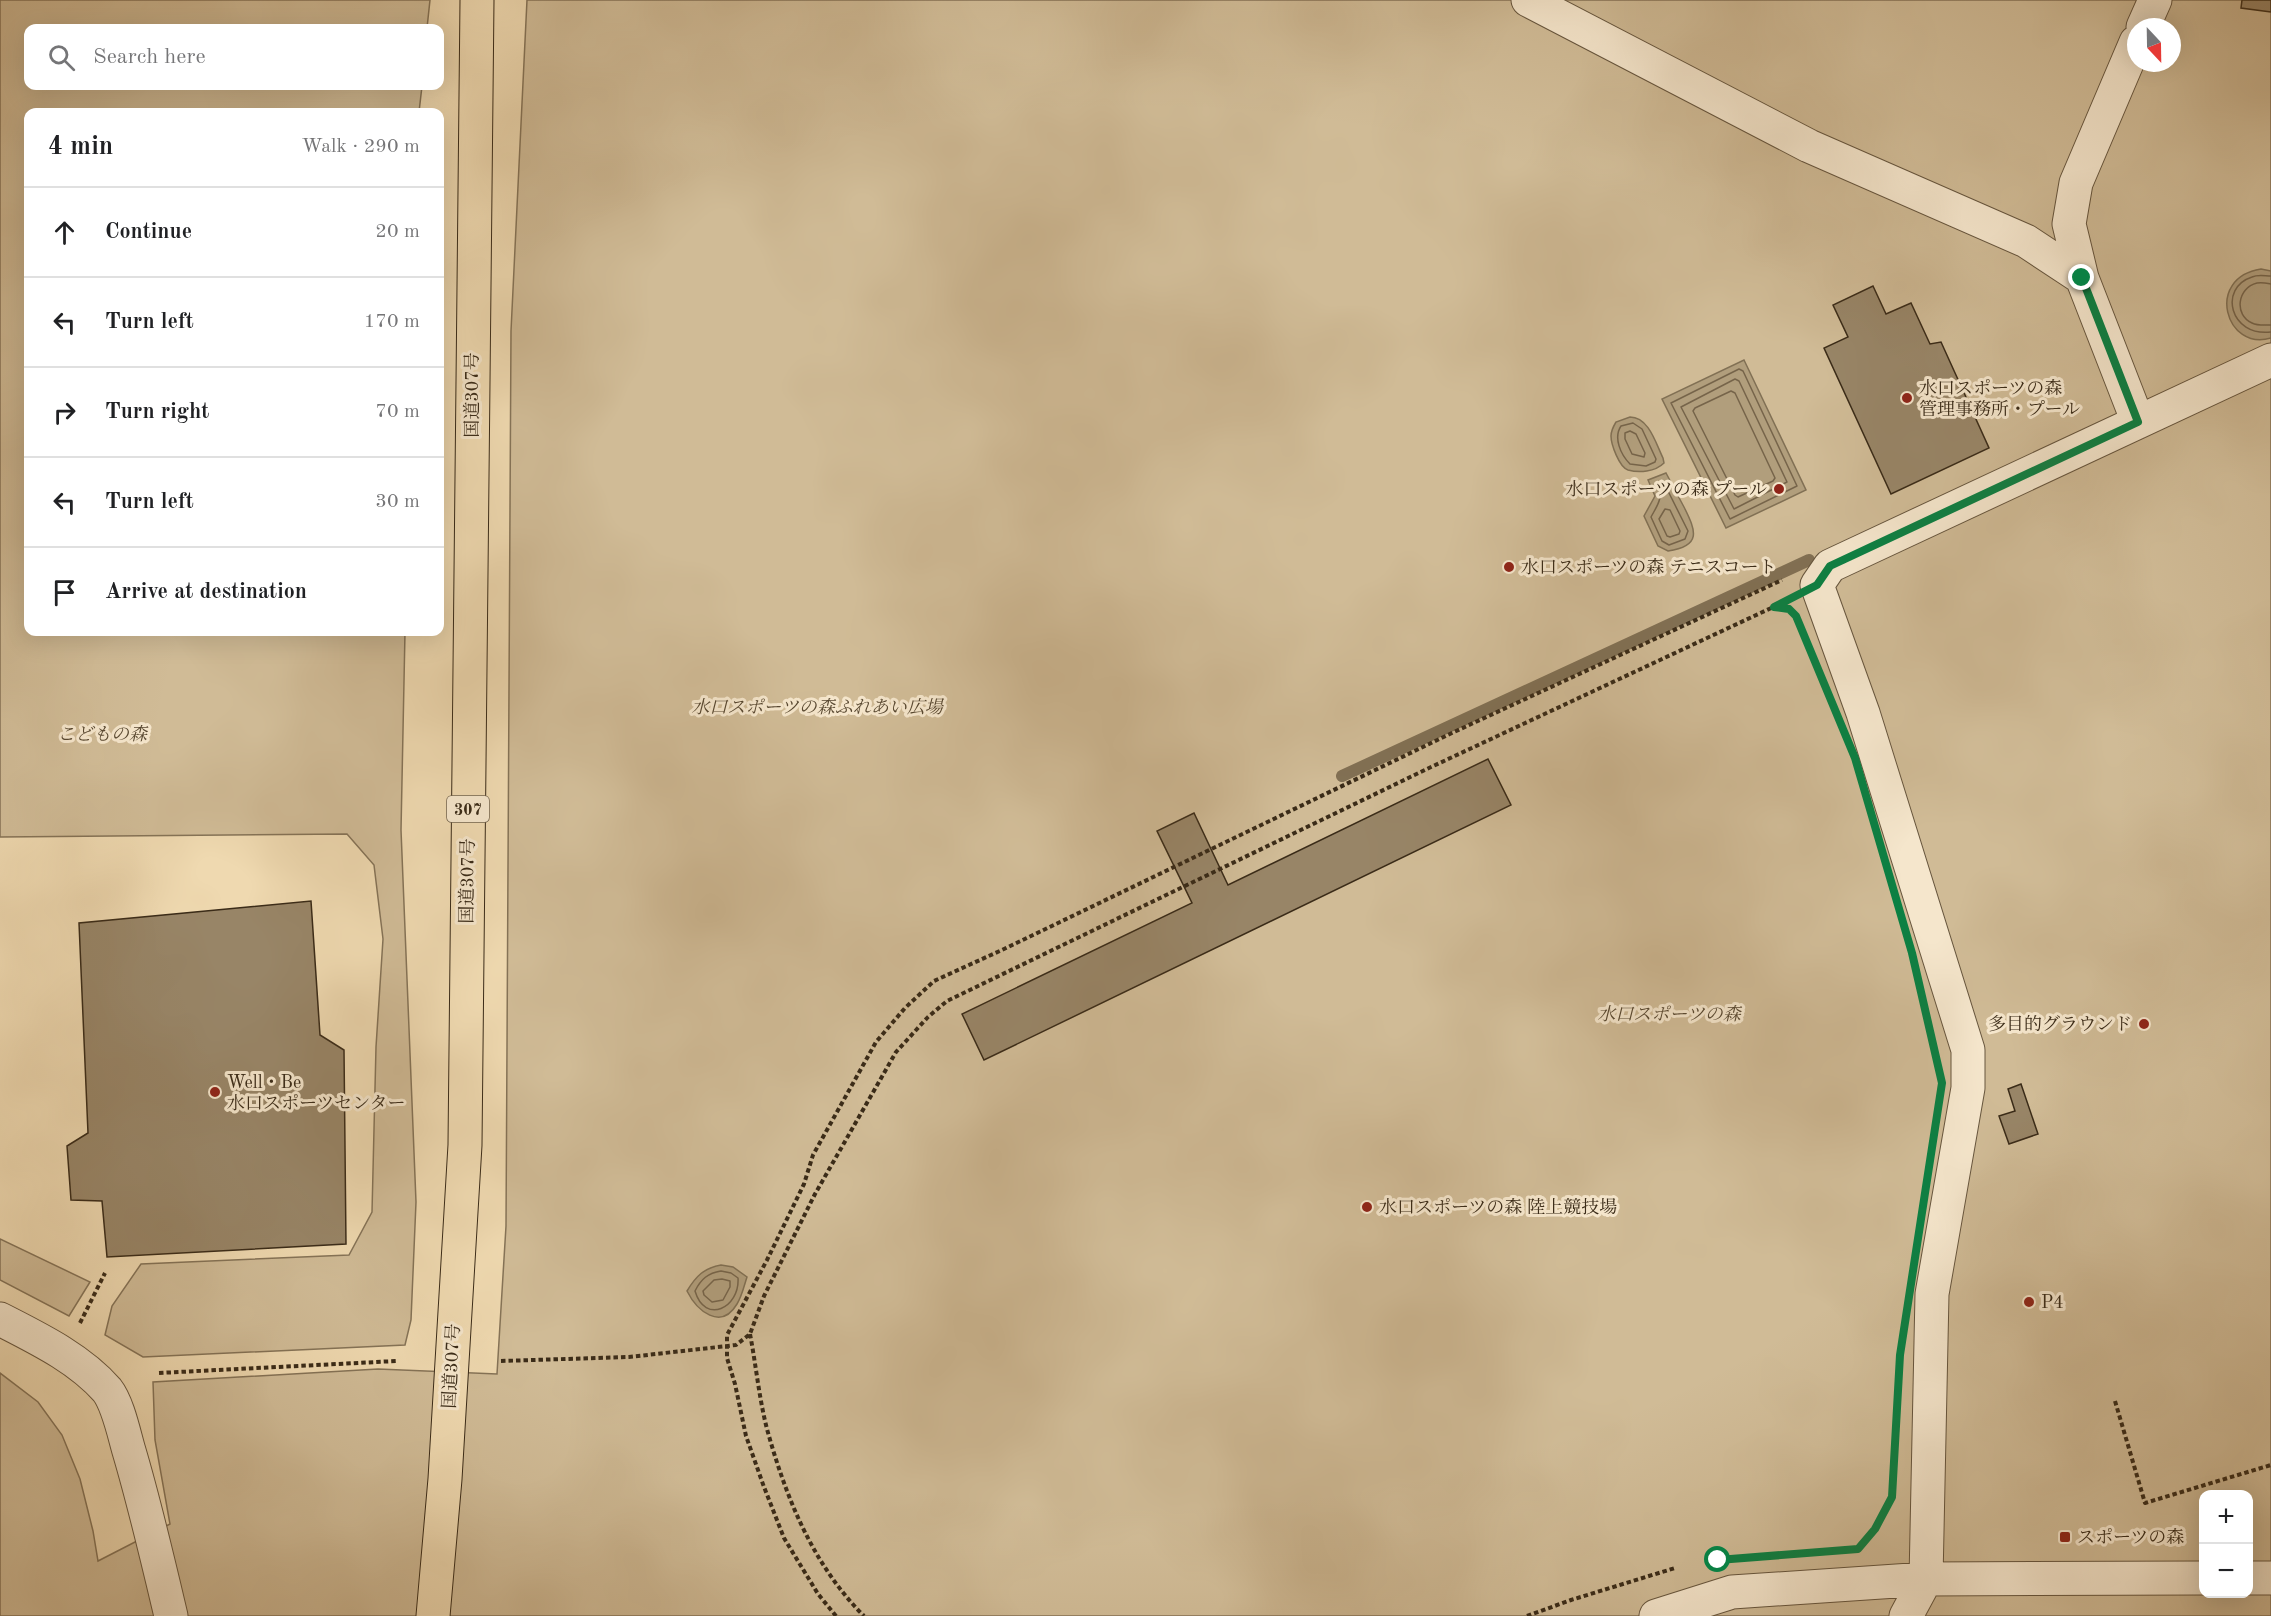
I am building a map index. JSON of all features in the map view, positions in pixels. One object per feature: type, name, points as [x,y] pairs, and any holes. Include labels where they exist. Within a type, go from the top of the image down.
[{"type":"highway","name":"国道307号","points":[[433,1616],[445,1479],[465,1145],[477,0]]},
{"type":"street","points":[[1528,0],[1809,146],[2026,241],[2082,278]]},
{"type":"street","points":[[2146,18],[2155,0]]},
{"type":"street","points":[[2127,63],[2076,183],[2069,224],[2082,278],[2138,422]]},
{"type":"street","points":[[1906,1616],[1926,1579],[1932,1294],[1968,1088],[1968,1050],[1863,713],[1817,585],[1830,566],[2271,360]]},
{"type":"street","points":[[0,1319],[49,1345],[81,1368],[108,1392],[122,1424],[144,1502],[171,1616]]},
{"type":"street","points":[[1656,1616],[1732,1592],[1926,1579],[2199,1578]]},
{"type":"street","points":[[2253,1578],[2271,1578]]},
{"type":"path","points":[[836,1616],[818,1594],[784,1538],[764,1487],[746,1436],[727,1358],[727,1335],[804,1185],[813,1155],[876,1042],[905,1008],[934,981],[1443,737],[1808,567],[1817,585],[1774,607],[1429,768],[947,1000],[896,1052],[815,1194],[764,1296],[750,1334],[767,1428],[796,1515],[821,1563],[848,1600],[864,1616]]},
{"type":"path","points":[[1774,607],[1782,608]]},
{"type":"path","points":[[76,1331],[105,1273]]},
{"type":"path","points":[[501,1361],[629,1357],[736,1345],[750,1334]]},
{"type":"path","points":[[159,1372],[396,1361]]},
{"type":"path","points":[[2115,1401],[2145,1503],[2271,1465]]},
{"type":"path","points":[[1858,1549],[1875,1529],[1892,1497]]},
{"type":"path","points":[[1527,1616],[1601,1590],[1685,1566]]},
{"type":"green space","name":"こどもの森","points":[[0,0],[430,0],[427,24],[24,24],[24,90],[422,90],[419,108],[24,108],[24,636],[405,636],[401,830],[416,1202],[411,1320],[405,1345],[143,1357],[105,1335],[112,1306],[141,1264],[349,1255],[372,1212],[376,1047],[383,939],[374,865],[347,834],[0,837]]},
{"type":"green space","name":"水口スポーツの森","points":[[527,0],[2271,0],[2271,1616],[0,1616],[0,1373],[38,1402],[62,1435],[80,1479],[98,1561],[170,1524],[155,1440],[153,1382],[378,1369],[497,1374],[506,1226],[511,331]]},
{"type":"green space","points":[[0,1239],[90,1282],[69,1316],[0,1280]]},
{"type":"water","points":[[2261,269],[2271,271],[2271,338],[2255,339],[2242,334],[2233,325],[2228,312],[2227,298],[2232,286],[2243,275]]},
{"type":"water","points":[[1744,360],[1806,490],[1726,528],[1662,399]]},
{"type":"water","points":[[1630,417],[1642,421],[1651,432],[1663,458],[1664,463],[1660,466],[1647,471],[1632,471],[1625,468],[1619,460],[1612,444],[1612,431],[1616,422]]},
{"type":"water","points":[[1666,473],[1693,530],[1691,541],[1687,545],[1668,551],[1658,546],[1644,516],[1655,496],[1648,480]]},
{"type":"water","points":[[721,1265],[733,1267],[747,1277],[742,1294],[731,1312],[717,1317],[703,1311],[687,1291],[701,1273]]},
{"type":"building","points":[[2242,0],[2271,0],[2271,12],[2241,8]]},
{"type":"building","name":"水口スポーツの森 管理事務所・プール","points":[[1873,286],[1886,314],[1911,303],[1930,344],[1941,342],[1989,448],[1891,494],[1824,348],[1848,337],[1833,305]]},
{"type":"building","points":[[1488,759],[1511,805],[984,1060],[962,1014],[1192,903],[1157,831],[1194,813],[1228,885]]},
{"type":"building","name":"Well・Be 水口スポーツセンター","points":[[311,901],[320,1035],[344,1050],[346,1244],[107,1257],[102,1201],[71,1200],[67,1146],[88,1133],[79,923]]},
{"type":"building","points":[[2021,1084],[2038,1134],[2009,1144],[1999,1116],[2015,1111],[2008,1089]]},
{"type":"waterway","points":[[1342,776],[1809,560]]},
{"type":"place","name":"水口スポーツの森 管理事務所・プール","points":[[1907,398]]},
{"type":"place","name":"水口スポーツの森 プール","points":[[1779,489]]},
{"type":"place","name":"水口スポーツの森 テニスコート","points":[[1509,567]]},
{"type":"place","name":"多目的グラウンド","points":[[2144,1024]]},
{"type":"place","name":"Well・Be 水口スポーツセンター","points":[[215,1092]]},
{"type":"place","name":"水口スポーツの森 陸上競技場","points":[[1367,1207]]},
{"type":"place","name":"P4","points":[[2029,1302]]},
{"type":"place","name":"スポーツの森","points":[[2065,1537]]},
{"type":"route","points":[[1718,1560],[1858,1549],[1875,1529],[1892,1497],[1900,1355],[1942,1083],[1912,953],[1855,758],[1796,616],[1789,609],[1774,607],[1817,585],[1830,566],[2138,422],[2082,278]]},
{"type":"park label","name":"水口スポーツの森ふれあい広場","points":[[817,707]]}]
